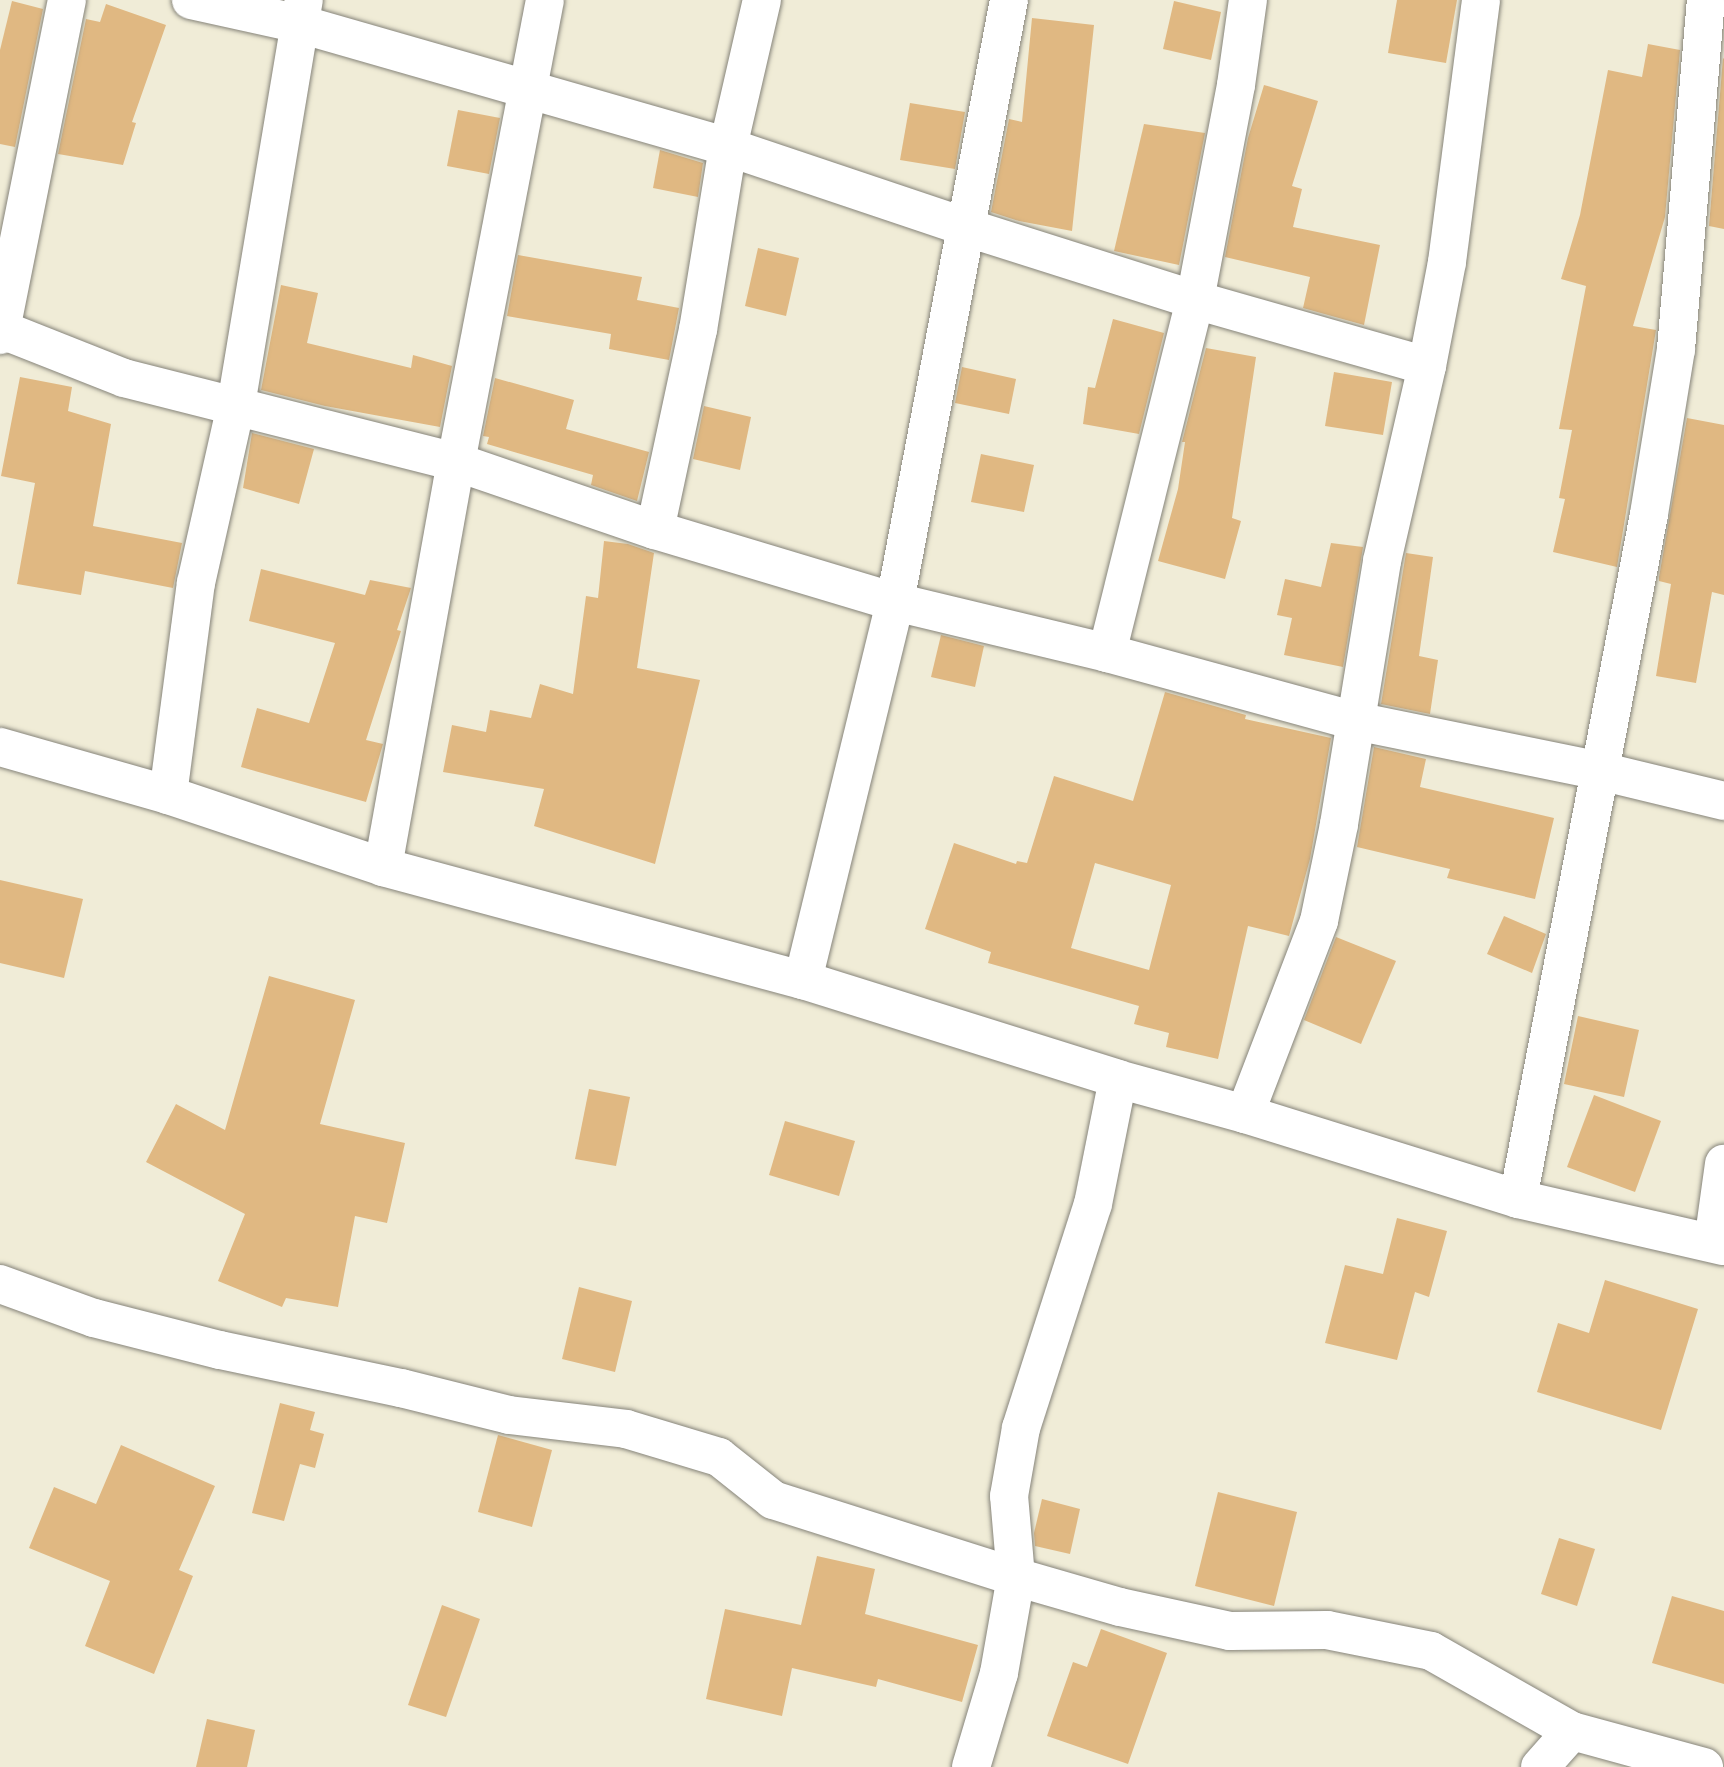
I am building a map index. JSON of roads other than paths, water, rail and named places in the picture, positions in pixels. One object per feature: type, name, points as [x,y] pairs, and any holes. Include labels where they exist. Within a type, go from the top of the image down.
[{"type":"street","points":[[67,0],[0,331],[124,378],[456,462],[655,530],[895,602],[1107,653],[1355,721],[1600,771],[1724,801]]},
{"type":"street","points":[[191,0],[302,12],[528,91],[728,147],[968,228],[1195,300],[1427,366]]},
{"type":"street","points":[[383,867],[456,462],[545,0]]},
{"type":"street","points":[[655,530],[698,330],[728,147],[762,0]]},
{"type":"street","points":[[803,980],[895,602],[968,228],[1009,0]]},
{"type":"street","points":[[1107,653],[1195,300],[1236,85],[1248,0]]},
{"type":"street","points":[[1245,1114],[1319,921],[1382,561],[1427,366],[1447,262],[1482,0]]},
{"type":"street","points":[[1518,1199],[1649,514],[1676,349],[1706,0]]},
{"type":"street","points":[[167,795],[196,583],[236,405],[302,12]]},
{"type":"street","points":[[0,747],[167,795],[383,867],[803,980],[1118,1079],[1245,1114],[1518,1199],[1718,1245],[1724,1164]]},
{"type":"street","points":[[971,1767],[999,1673],[1016,1577],[1009,1496],[1021,1428],[1093,1204],[1118,1079]]},
{"type":"street","points":[[0,1284],[94,1318],[220,1350],[401,1388],[509,1415],[626,1429],[719,1457],[773,1500],[1120,1607],[1230,1631],[1327,1630],[1431,1651],[1572,1731],[1704,1767]]},
{"type":"street","points":[[1540,1767],[1572,1731]]}]
